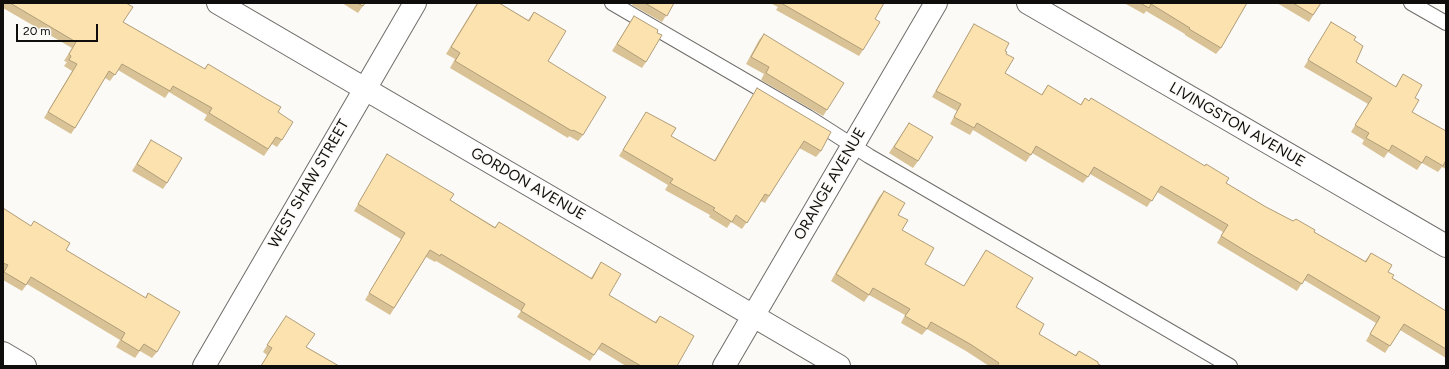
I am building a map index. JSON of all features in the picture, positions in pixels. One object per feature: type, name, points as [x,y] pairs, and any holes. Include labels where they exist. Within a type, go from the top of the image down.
[{"type":"street","name":"GORDON AVENUE","points":[[218,3],[839,366]]},
{"type":"street","name":"WEST SHAW STREET","points":[[204,366],[415,3]]},
{"type":"street","name":"ORANGE AVENUE","points":[[724,366],[936,3]]},
{"type":"street","name":"LIVINGSTON AVENUE","points":[[1028,3],[1446,246]]},
{"type":"street","points":[[3,353],[25,366]]},
{"type":"lane","points":[[612,3],[808,117],[853,146],[1230,366]]},
{"type":"lane","points":[[1411,3],[1446,23]]},
{"type":"building","points":[[10,3],[126,3],[133,7],[123,22],[205,69],[208,64],[281,107],[278,112],[293,122],[282,140],[276,137],[268,149],[209,113],[212,108],[173,86],[170,91],[122,64],[115,75],[109,71],[75,128],[48,112],[77,64],[69,60],[71,56],[69,54],[76,42]]},
{"type":"building","points":[[357,3],[365,3],[363,6]]},
{"type":"building","points":[[478,3],[499,3],[529,21],[534,12],[566,31],[548,61],[606,97],[583,135],[573,130],[572,131],[455,61],[460,53],[451,47]]},
{"type":"building","points":[[645,3],[674,3],[667,16]]},
{"type":"building","points":[[781,3],[884,3],[875,19],[880,22],[863,50]]},
{"type":"building","points":[[1140,3],[1247,3],[1221,48],[1151,4],[1149,8]]},
{"type":"building","points":[[1293,3],[1321,3],[1313,15]]},
{"type":"building","points":[[634,16],[658,30],[657,33],[662,35],[646,62],[617,44]]},
{"type":"building","points":[[1331,22],[1356,37],[1354,40],[1363,46],[1356,62],[1396,87],[1403,74],[1422,85],[1415,98],[1419,100],[1412,112],[1446,131],[1446,160],[1443,166],[1426,156],[1422,163],[1392,145],[1389,151],[1366,138],[1369,133],[1355,125],[1372,98],[1308,60]]},
{"type":"building","points":[[974,24],[1009,43],[1005,51],[1007,52],[1006,54],[1014,58],[1005,73],[1042,95],[1048,85],[1081,105],[1085,98],[1089,101],[1091,98],[1205,166],[1206,164],[1229,178],[1226,183],[1266,207],[1293,221],[1296,219],[1315,230],[1314,232],[1366,262],[1371,253],[1392,265],[1388,272],[1394,275],[1392,278],[1446,311],[1446,349],[1404,324],[1390,346],[1370,334],[1380,317],[1308,274],[1302,284],[1247,252],[1221,236],[1228,225],[1161,186],[1152,201],[1094,167],[1088,177],[1036,146],[1031,155],[977,123],[974,128],[954,117],[961,104],[936,91]]},
{"type":"building","points":[[764,34],[844,83],[827,110],[766,73],[769,67],[751,57]]},
{"type":"building","points":[[757,88],[831,132],[821,151],[804,141],[769,196],[765,194],[747,223],[736,215],[732,222],[713,210],[715,208],[670,183],[673,179],[623,150],[646,112],[676,128],[671,136],[715,161]]},
{"type":"building","points":[[909,123],[933,137],[918,161],[894,147]]},
{"type":"building","points":[[151,140],[182,158],[167,183],[137,164]]},
{"type":"building","points":[[387,154],[454,194],[450,200],[495,228],[499,222],[592,279],[601,262],[621,274],[609,295],[656,323],[660,316],[694,336],[677,366],[641,366],[602,343],[594,355],[521,311],[525,304],[441,254],[440,256],[430,250],[394,308],[369,293],[405,233],[358,204]]},
{"type":"building","points":[[884,191],[905,203],[898,215],[908,220],[902,230],[934,248],[925,264],[964,286],[986,250],[1033,278],[1016,307],[1044,324],[1039,334],[1076,356],[1079,351],[1102,366],[997,366],[999,363],[970,344],[931,322],[927,329],[905,316],[910,309],[873,288],[869,295],[836,274]]},
{"type":"building","points":[[3,208],[31,226],[34,221],[70,243],[66,250],[146,298],[148,293],[180,312],[157,352],[144,344],[139,351],[121,340],[125,333],[31,277],[26,285],[4,272],[8,265],[3,263]]},
{"type":"building","points":[[286,316],[315,334],[306,347],[339,366],[261,366],[272,348],[267,345]]}]
